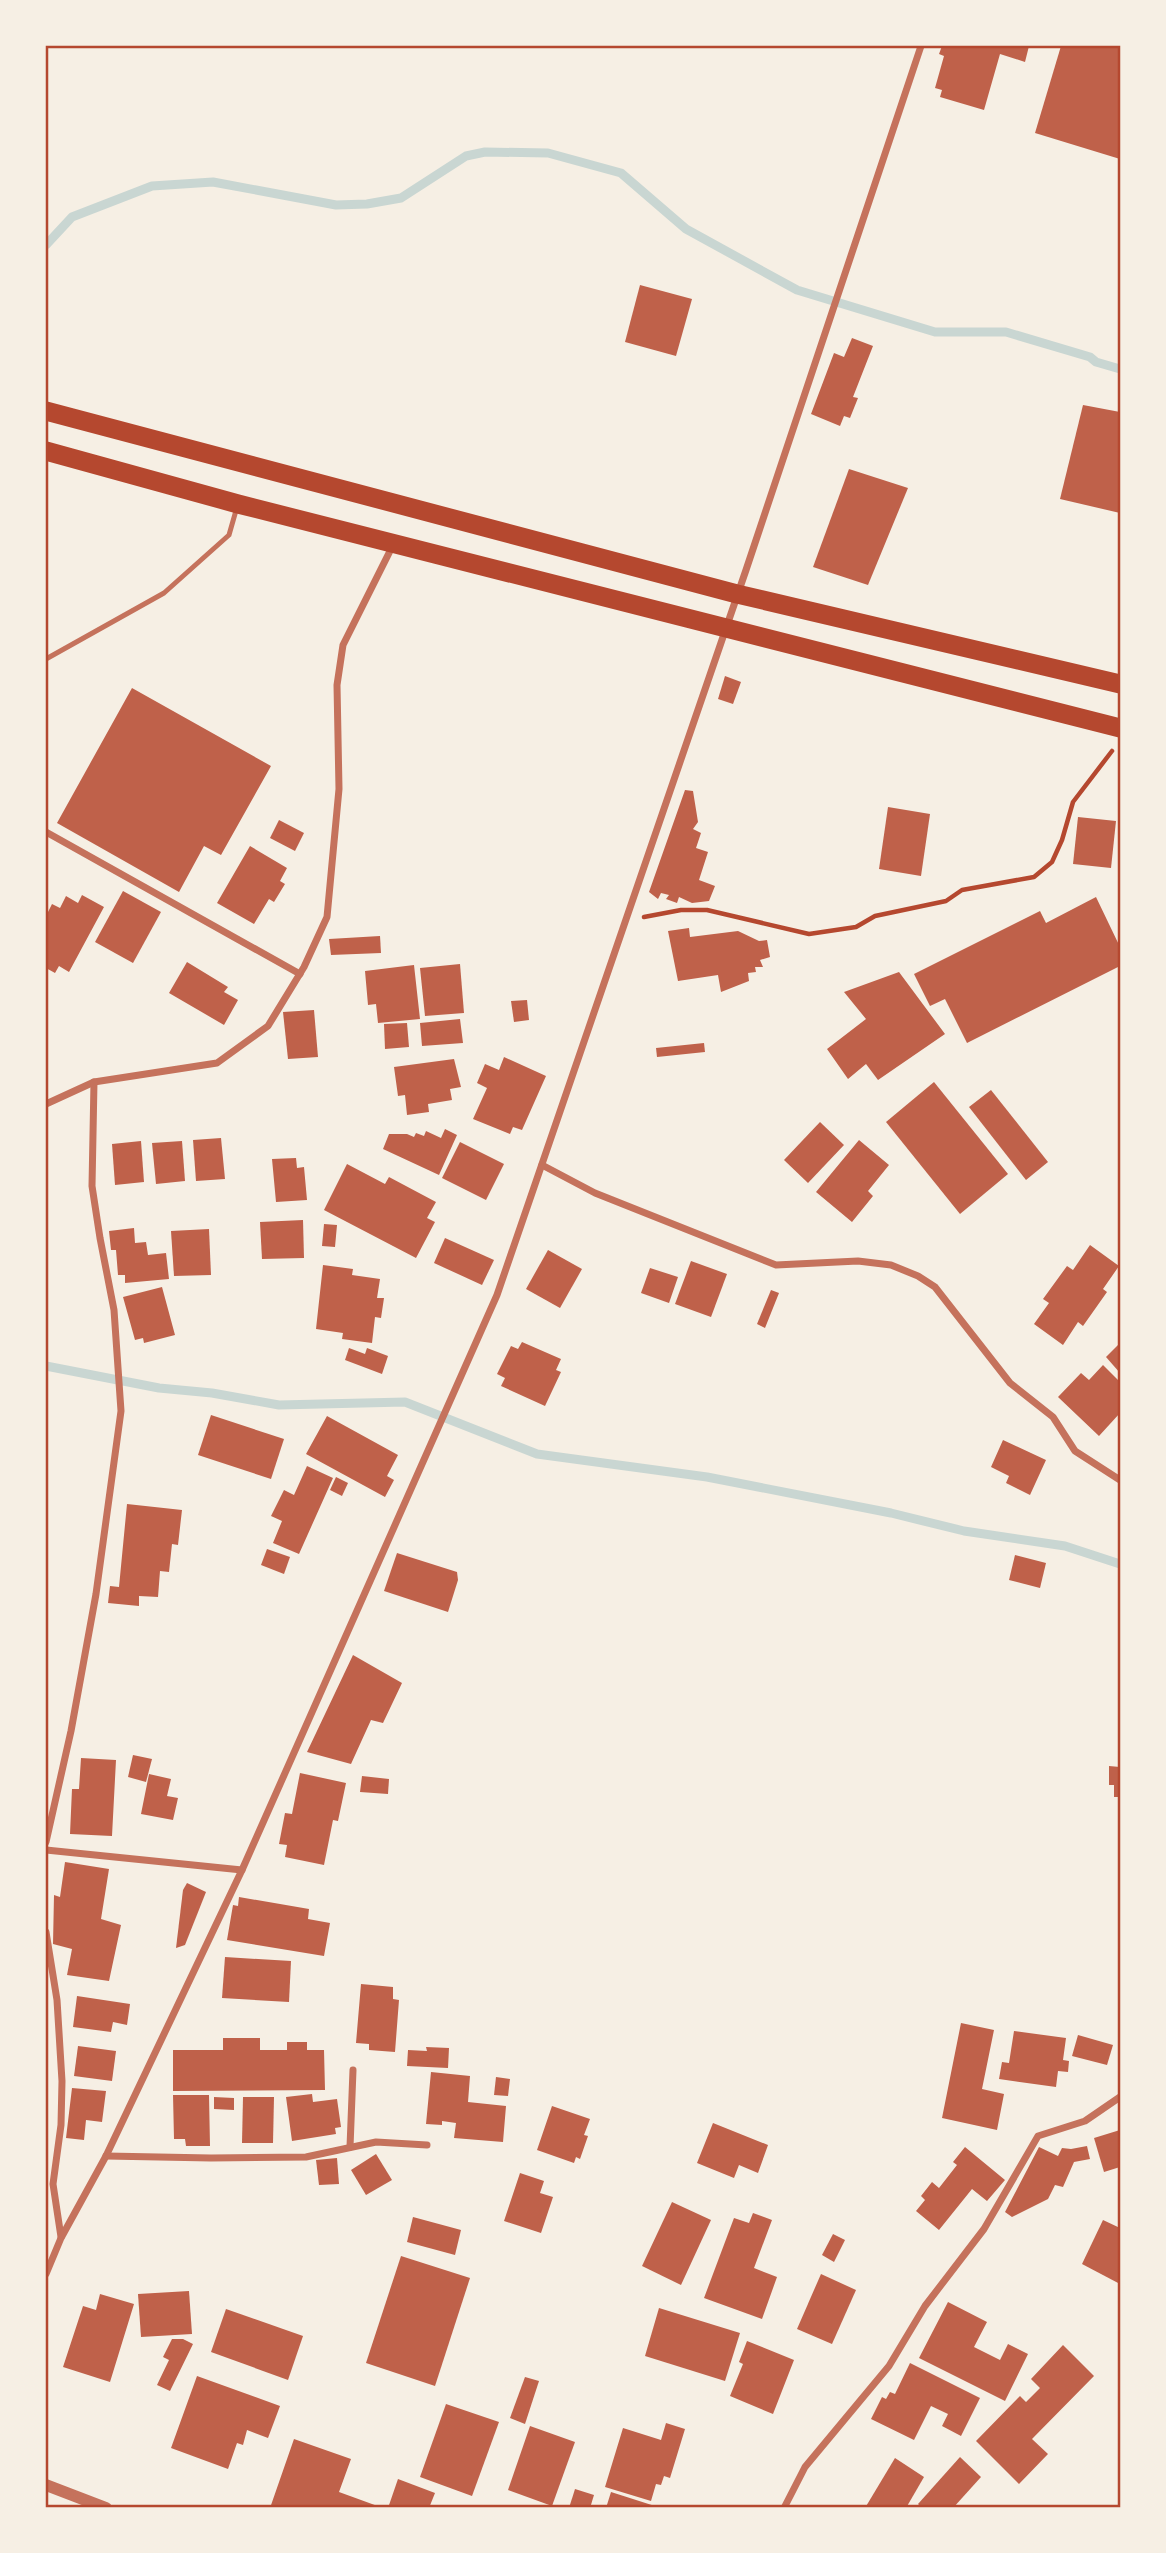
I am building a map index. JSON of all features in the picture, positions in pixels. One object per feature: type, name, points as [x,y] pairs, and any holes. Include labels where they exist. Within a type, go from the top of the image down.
[{"type":"highway","points":[[46,411],[233,463],[737,594],[1121,684]]},
{"type":"highway","points":[[46,451],[238,504],[724,629],[1118,737]]},
{"type":"street","points":[[46,2274],[61,2238],[106,2156],[242,1870],[497,1295],[921,46]]},
{"type":"street","points":[[46,1104],[94,1082],[217,1063],[268,1026],[300,974],[327,917],[339,789],[337,685],[342,645],[394,544]]},
{"type":"street","points":[[46,832],[300,974]]},
{"type":"street","points":[[46,1842],[71,1731],[96,1594],[121,1411],[114,1310],[92,1185],[94,1082]]},
{"type":"street","points":[[542,1165],[595,1194],[776,1265],[858,1261],[891,1265],[918,1276],[935,1287],[1010,1383],[1053,1417],[1075,1451],[1121,1479]]},
{"type":"street","points":[[46,1850],[242,1870]]},
{"type":"street","points":[[46,1932],[57,2000],[61,2060],[61,2125],[53,2185],[61,2238]]},
{"type":"street","points":[[349,2147],[353,2070]]},
{"type":"street","points":[[784,2508],[805,2467],[889,2366],[925,2306],[984,2229],[1038,2136],[1085,2122],[1121,2097]]},
{"type":"street","points":[[106,2156],[306,2157],[376,2141],[428,2145]]},
{"type":"street","points":[[46,2485],[106,2508]]},
{"type":"lane","points":[[46,659],[164,593],[229,535],[238,504]]},
{"type":"path","points":[[626,921],[681,910],[707,910],[783,929],[809,934],[820,933],[856,927],[875,916],[946,901],[962,890],[1034,877],[1052,862],[1062,840],[1073,802],[1118,737]]},
{"type":"building","points":[[942,46],[1029,46],[1025,62],[1000,54],[984,110],[940,97],[942,90],[935,88],[944,56],[939,54]]},
{"type":"building","points":[[1061,46],[1120,46],[1120,159],[1035,133]]},
{"type":"building","points":[[640,285],[692,299],[676,356],[625,342]]},
{"type":"building","points":[[852,338],[873,346],[853,397],[858,398],[850,418],[844,416],[840,426],[811,414],[834,353],[844,357]]},
{"type":"building","points":[[1083,405],[1120,412],[1120,513],[1060,499]]},
{"type":"building","points":[[849,469],[908,488],[868,585],[813,567]]},
{"type":"building","points":[[725,676],[741,682],[733,704],[718,699]]},
{"type":"building","points":[[132,688],[271,766],[221,855],[204,846],[179,892],[57,823]]},
{"type":"building","points":[[685,790],[693,791],[698,822],[693,829],[701,833],[696,848],[708,852],[699,880],[715,886],[709,901],[692,903],[679,897],[677,903],[666,899],[669,895],[661,893],[658,899],[649,892]]},
{"type":"building","points":[[888,807],[930,814],[921,876],[879,869]]},
{"type":"building","points":[[1078,817],[1116,821],[1111,868],[1073,864]]},
{"type":"building","points":[[279,820],[304,833],[295,851],[270,838]]},
{"type":"building","points":[[250,846],[287,868],[280,881],[285,884],[274,902],[269,899],[254,924],[217,903]]},
{"type":"building","points":[[123,891],[161,912],[133,963],[95,942]]},
{"type":"building","points":[[82,895],[104,907],[69,972],[59,966],[55,973],[46,968],[46,916],[52,904],[60,908],[66,896],[78,903]]},
{"type":"building","points":[[1096,897],[1120,947],[1120,966],[967,1043],[945,999],[930,1006],[914,974],[1040,911],[1046,923]]},
{"type":"building","points":[[689,928],[690,937],[738,931],[759,941],[767,940],[770,957],[760,960],[763,967],[755,967],[756,972],[748,973],[749,981],[721,992],[718,975],[678,981],[668,931]]},
{"type":"building","points":[[380,936],[381,953],[331,955],[329,939]]},
{"type":"building","points":[[187,962],[228,987],[224,992],[238,1000],[224,1025],[169,993]]},
{"type":"building","points":[[460,964],[464,1013],[425,1016],[420,968]]},
{"type":"building","points":[[414,965],[420,1019],[378,1023],[376,1004],[368,1005],[365,971]]},
{"type":"building","points":[[899,972],[945,1034],[878,1080],[866,1064],[848,1079],[827,1049],[866,1019],[844,992]]},
{"type":"building","points":[[527,1000],[529,1020],[514,1022],[511,1001]]},
{"type":"building","points":[[314,1010],[318,1057],[288,1059],[283,1012]]},
{"type":"building","points":[[460,1019],[463,1043],[422,1046],[420,1023]]},
{"type":"building","points":[[407,1023],[409,1047],[385,1049],[384,1024]]},
{"type":"building","points":[[704,1043],[705,1052],[657,1057],[656,1048]]},
{"type":"building","points":[[504,1057],[546,1076],[522,1130],[513,1127],[510,1134],[473,1119],[487,1088],[477,1083],[485,1064],[499,1070]]},
{"type":"building","points":[[454,1059],[461,1087],[450,1089],[452,1100],[428,1104],[429,1112],[407,1115],[405,1095],[398,1096],[394,1067]]},
{"type":"building","points":[[934,1082],[1008,1174],[960,1214],[886,1122]]},
{"type":"building","points":[[991,1090],[1048,1162],[1026,1180],[969,1107]]},
{"type":"building","points":[[820,1122],[844,1145],[808,1183],[784,1160]]},
{"type":"building","points":[[445,1129],[457,1135],[439,1175],[383,1149],[389,1134],[407,1134],[414,1137],[416,1133],[424,1136],[426,1131],[441,1138]]},
{"type":"building","points":[[221,1138],[225,1179],[196,1181],[193,1140]]},
{"type":"building","points":[[859,1140],[889,1165],[868,1191],[873,1196],[852,1222],[816,1192]]},
{"type":"building","points":[[141,1141],[144,1182],[115,1185],[112,1144]]},
{"type":"building","points":[[182,1141],[185,1181],[156,1184],[152,1143]]},
{"type":"building","points":[[460,1142],[504,1164],[486,1200],[442,1178]]},
{"type":"building","points":[[296,1158],[297,1168],[304,1167],[307,1200],[276,1202],[272,1159]]},
{"type":"building","points":[[347,1164],[385,1184],[389,1177],[436,1202],[427,1218],[435,1222],[416,1258],[324,1210]]},
{"type":"building","points":[[303,1220],[304,1258],[262,1259],[260,1222]]},
{"type":"building","points":[[324,1224],[337,1225],[335,1247],[322,1246]]},
{"type":"building","points":[[134,1228],[135,1243],[146,1242],[148,1255],[166,1253],[169,1279],[125,1283],[125,1275],[118,1275],[116,1250],[111,1250],[109,1231]]},
{"type":"building","points":[[209,1229],[211,1275],[174,1276],[171,1231]]},
{"type":"building","points":[[445,1238],[494,1260],[482,1285],[434,1263]]},
{"type":"building","points":[[1090,1245],[1119,1266],[1103,1289],[1107,1292],[1083,1326],[1078,1322],[1063,1345],[1034,1324],[1049,1303],[1043,1299],[1067,1266],[1073,1270]]},
{"type":"building","points":[[548,1250],[582,1269],[560,1308],[526,1289]]},
{"type":"building","points":[[691,1261],[727,1274],[711,1317],[675,1304]]},
{"type":"building","points":[[323,1265],[353,1269],[352,1275],[380,1279],[377,1298],[384,1298],[381,1318],[375,1317],[372,1343],[342,1339],[343,1333],[316,1329]]},
{"type":"building","points":[[650,1268],[678,1277],[669,1303],[641,1293]]},
{"type":"building","points":[[162,1287],[175,1335],[144,1343],[143,1338],[135,1340],[123,1297]]},
{"type":"building","points":[[771,1290],[779,1293],[765,1328],[757,1324]]},
{"type":"building","points":[[522,1342],[561,1359],[556,1370],[561,1372],[545,1406],[501,1386],[505,1378],[497,1374],[511,1346],[518,1349]]},
{"type":"building","points":[[1120,1343],[1120,1373],[1106,1357]]},
{"type":"building","points":[[349,1348],[365,1354],[367,1348],[388,1356],[382,1374],[345,1360]]},
{"type":"building","points":[[1103,1365],[1120,1382],[1120,1413],[1099,1436],[1058,1397],[1081,1373],[1089,1380]]},
{"type":"building","points":[[211,1415],[284,1439],[271,1479],[198,1455]]},
{"type":"building","points":[[327,1416],[398,1455],[387,1476],[394,1480],[385,1497],[306,1454]]},
{"type":"building","points":[[1003,1440],[1046,1460],[1030,1495],[1006,1483],[1009,1476],[991,1467]]},
{"type":"building","points":[[307,1466],[333,1478],[299,1554],[273,1543],[282,1521],[271,1516],[284,1490],[294,1495]]},
{"type":"building","points":[[336,1477],[348,1483],[342,1496],[330,1490]]},
{"type":"building","points":[[127,1504],[182,1510],[178,1545],[172,1544],[169,1572],[160,1571],[158,1597],[139,1596],[139,1606],[108,1603],[110,1586],[119,1587]]},
{"type":"building","points":[[267,1549],[290,1557],[284,1574],[261,1565]]},
{"type":"building","points":[[397,1553],[457,1572],[458,1580],[448,1612],[384,1591]]},
{"type":"building","points":[[1015,1555],[1046,1563],[1040,1588],[1009,1580]]},
{"type":"building","points":[[353,1655],[402,1683],[383,1723],[371,1720],[351,1764],[307,1752]]},
{"type":"building","points":[[133,1755],[152,1759],[146,1782],[128,1777]]},
{"type":"building","points":[[81,1758],[116,1760],[112,1836],[70,1834],[72,1789],[79,1789]]},
{"type":"building","points":[[1109,1766],[1120,1767],[1120,1797],[1114,1797],[1114,1785],[1109,1785]]},
{"type":"building","points":[[300,1773],[346,1783],[338,1821],[333,1820],[324,1865],[285,1857],[287,1845],[279,1844],[285,1813],[292,1814]]},
{"type":"building","points":[[149,1774],[171,1779],[167,1796],[178,1798],[173,1820],[141,1814]]},
{"type":"building","points":[[362,1776],[389,1779],[388,1794],[360,1792]]},
{"type":"building","points":[[65,1862],[109,1869],[101,1919],[121,1925],[109,1981],[67,1975],[72,1949],[53,1944],[54,1895],[60,1897]]},
{"type":"building","points":[[187,1883],[206,1892],[185,1945],[176,1948],[183,1890]]},
{"type":"building","points":[[239,1897],[309,1909],[308,1919],[330,1923],[324,1956],[227,1940],[233,1905],[238,1906]]},
{"type":"building","points":[[225,1957],[291,1961],[289,2002],[222,1998]]},
{"type":"building","points":[[361,1984],[393,1987],[393,1999],[399,2000],[395,2052],[369,2050],[369,2044],[356,2043]]},
{"type":"building","points":[[77,1996],[130,2004],[127,2025],[113,2022],[111,2032],[73,2027]]},
{"type":"building","points":[[961,2023],[994,2030],[982,2089],[1004,2094],[997,2130],[942,2118]]},
{"type":"building","points":[[1014,2031],[1066,2038],[1063,2060],[1069,2061],[1068,2072],[1058,2071],[1056,2087],[999,2079],[1002,2062],[1009,2063]]},
{"type":"building","points":[[1078,2035],[1113,2045],[1107,2065],[1072,2056]]},
{"type":"building","points":[[223,2038],[260,2038],[260,2050],[287,2050],[287,2042],[307,2042],[307,2050],[324,2050],[325,2090],[173,2091],[173,2050],[223,2050]]},
{"type":"building","points":[[78,2046],[116,2051],[112,2081],[74,2076]]},
{"type":"building","points":[[426,2047],[449,2048],[448,2068],[407,2066],[408,2050],[427,2051]]},
{"type":"building","points":[[431,2072],[470,2076],[468,2102],[506,2106],[503,2142],[454,2138],[456,2123],[442,2121],[442,2125],[426,2124]]},
{"type":"building","points":[[496,2077],[510,2079],[508,2096],[494,2095]]},
{"type":"building","points":[[72,2088],[106,2091],[102,2122],[86,2120],[84,2140],[66,2138]]},
{"type":"building","points":[[312,2094],[313,2102],[337,2099],[341,2127],[335,2128],[336,2134],[292,2141],[286,2097]]},
{"type":"building","points":[[173,2095],[209,2095],[210,2146],[186,2146],[185,2139],[174,2139]]},
{"type":"building","points":[[214,2097],[234,2098],[234,2110],[214,2109]]},
{"type":"building","points":[[243,2097],[274,2097],[273,2143],[242,2143]]},
{"type":"building","points":[[552,2106],[590,2119],[584,2135],[588,2136],[580,2159],[576,2157],[574,2163],[537,2150]]},
{"type":"building","points":[[713,2123],[768,2145],[758,2173],[739,2165],[734,2178],[697,2163]]},
{"type":"building","points":[[1120,2130],[1120,2167],[1104,2172],[1094,2138]]},
{"type":"building","points":[[1087,2146],[1090,2159],[1074,2162],[1063,2187],[1055,2185],[1048,2199],[1012,2217],[1005,2212],[1039,2147],[1058,2156],[1062,2148]]},
{"type":"building","points":[[965,2147],[1005,2180],[987,2201],[972,2189],[939,2230],[916,2211],[925,2200],[921,2196],[932,2182],[939,2188],[957,2165],[953,2162]]},
{"type":"building","points":[[376,2154],[392,2180],[366,2195],[351,2170]]},
{"type":"building","points":[[337,2158],[339,2184],[319,2185],[316,2160]]},
{"type":"building","points":[[520,2173],[544,2181],[540,2193],[553,2197],[541,2233],[504,2221]]},
{"type":"building","points":[[672,2202],[711,2220],[681,2285],[642,2266]]},
{"type":"building","points":[[753,2213],[772,2220],[754,2268],[777,2277],[762,2319],[704,2298],[734,2218],[749,2223]]},
{"type":"building","points":[[413,2217],[461,2230],[455,2255],[407,2242]]},
{"type":"building","points":[[1103,2220],[1120,2228],[1120,2284],[1082,2264]]},
{"type":"building","points":[[833,2234],[845,2240],[834,2262],[822,2255]]},
{"type":"building","points":[[401,2256],[470,2278],[435,2386],[366,2363]]},
{"type":"building","points":[[821,2274],[856,2290],[832,2344],[797,2329]]},
{"type":"building","points":[[189,2291],[192,2334],[141,2337],[138,2294]]},
{"type":"building","points":[[100,2294],[134,2304],[110,2382],[63,2367],[83,2306],[96,2310]]},
{"type":"building","points":[[948,2302],[987,2322],[974,2347],[1000,2360],[1008,2344],[1028,2354],[1005,2401],[919,2358]]},
{"type":"building","points":[[659,2308],[740,2333],[725,2381],[645,2356]]},
{"type":"building","points":[[226,2309],[303,2336],[288,2380],[211,2352]]},
{"type":"building","points":[[172,2339],[183,2339],[193,2344],[170,2391],[157,2385],[169,2360],[163,2357]]},
{"type":"building","points":[[747,2341],[794,2360],[773,2414],[730,2396],[743,2364],[739,2362]]},
{"type":"building","points":[[1063,2345],[1094,2376],[1032,2439],[1048,2454],[1019,2484],[976,2441],[1020,2396],[1026,2402],[1040,2388],[1031,2379]]},
{"type":"building","points":[[910,2363],[980,2398],[961,2436],[942,2426],[948,2414],[931,2406],[914,2440],[871,2419],[882,2397],[886,2399],[890,2392],[895,2394]]},
{"type":"building","points":[[197,2376],[280,2406],[268,2438],[247,2430],[243,2445],[237,2443],[228,2469],[171,2448]]},
{"type":"building","points":[[525,2377],[539,2381],[525,2424],[510,2418]]},
{"type":"building","points":[[446,2404],[499,2422],[472,2496],[420,2477]]},
{"type":"building","points":[[666,2423],[685,2429],[670,2478],[664,2476],[661,2485],[656,2484],[651,2501],[605,2487],[623,2428],[661,2440]]},
{"type":"building","points":[[530,2426],[575,2442],[552,2506],[508,2490]]},
{"type":"building","points":[[294,2439],[351,2459],[339,2492],[383,2508],[270,2508]]},
{"type":"building","points":[[960,2457],[981,2477],[953,2508],[922,2508],[918,2504]]},
{"type":"building","points":[[895,2458],[924,2477],[906,2508],[865,2508]]},
{"type":"building","points":[[398,2479],[435,2493],[429,2508],[388,2508]]},
{"type":"building","points":[[575,2489],[594,2495],[590,2508],[569,2508]]},
{"type":"building","points":[[611,2492],[658,2507],[658,2508],[606,2508]]},
{"type":"waterway","points":[[46,245],[72,217],[152,186],[213,182],[336,205],[367,204],[401,198],[466,156],[485,152],[548,153],[621,173],[686,229],[797,290],[935,332],[1006,332],[1090,357],[1096,362],[1120,369]]},
{"type":"waterway","points":[[46,1366],[159,1388],[212,1393],[279,1405],[405,1402],[537,1454],[707,1477],[891,1513],[964,1531],[1065,1546],[1120,1564]]}]
